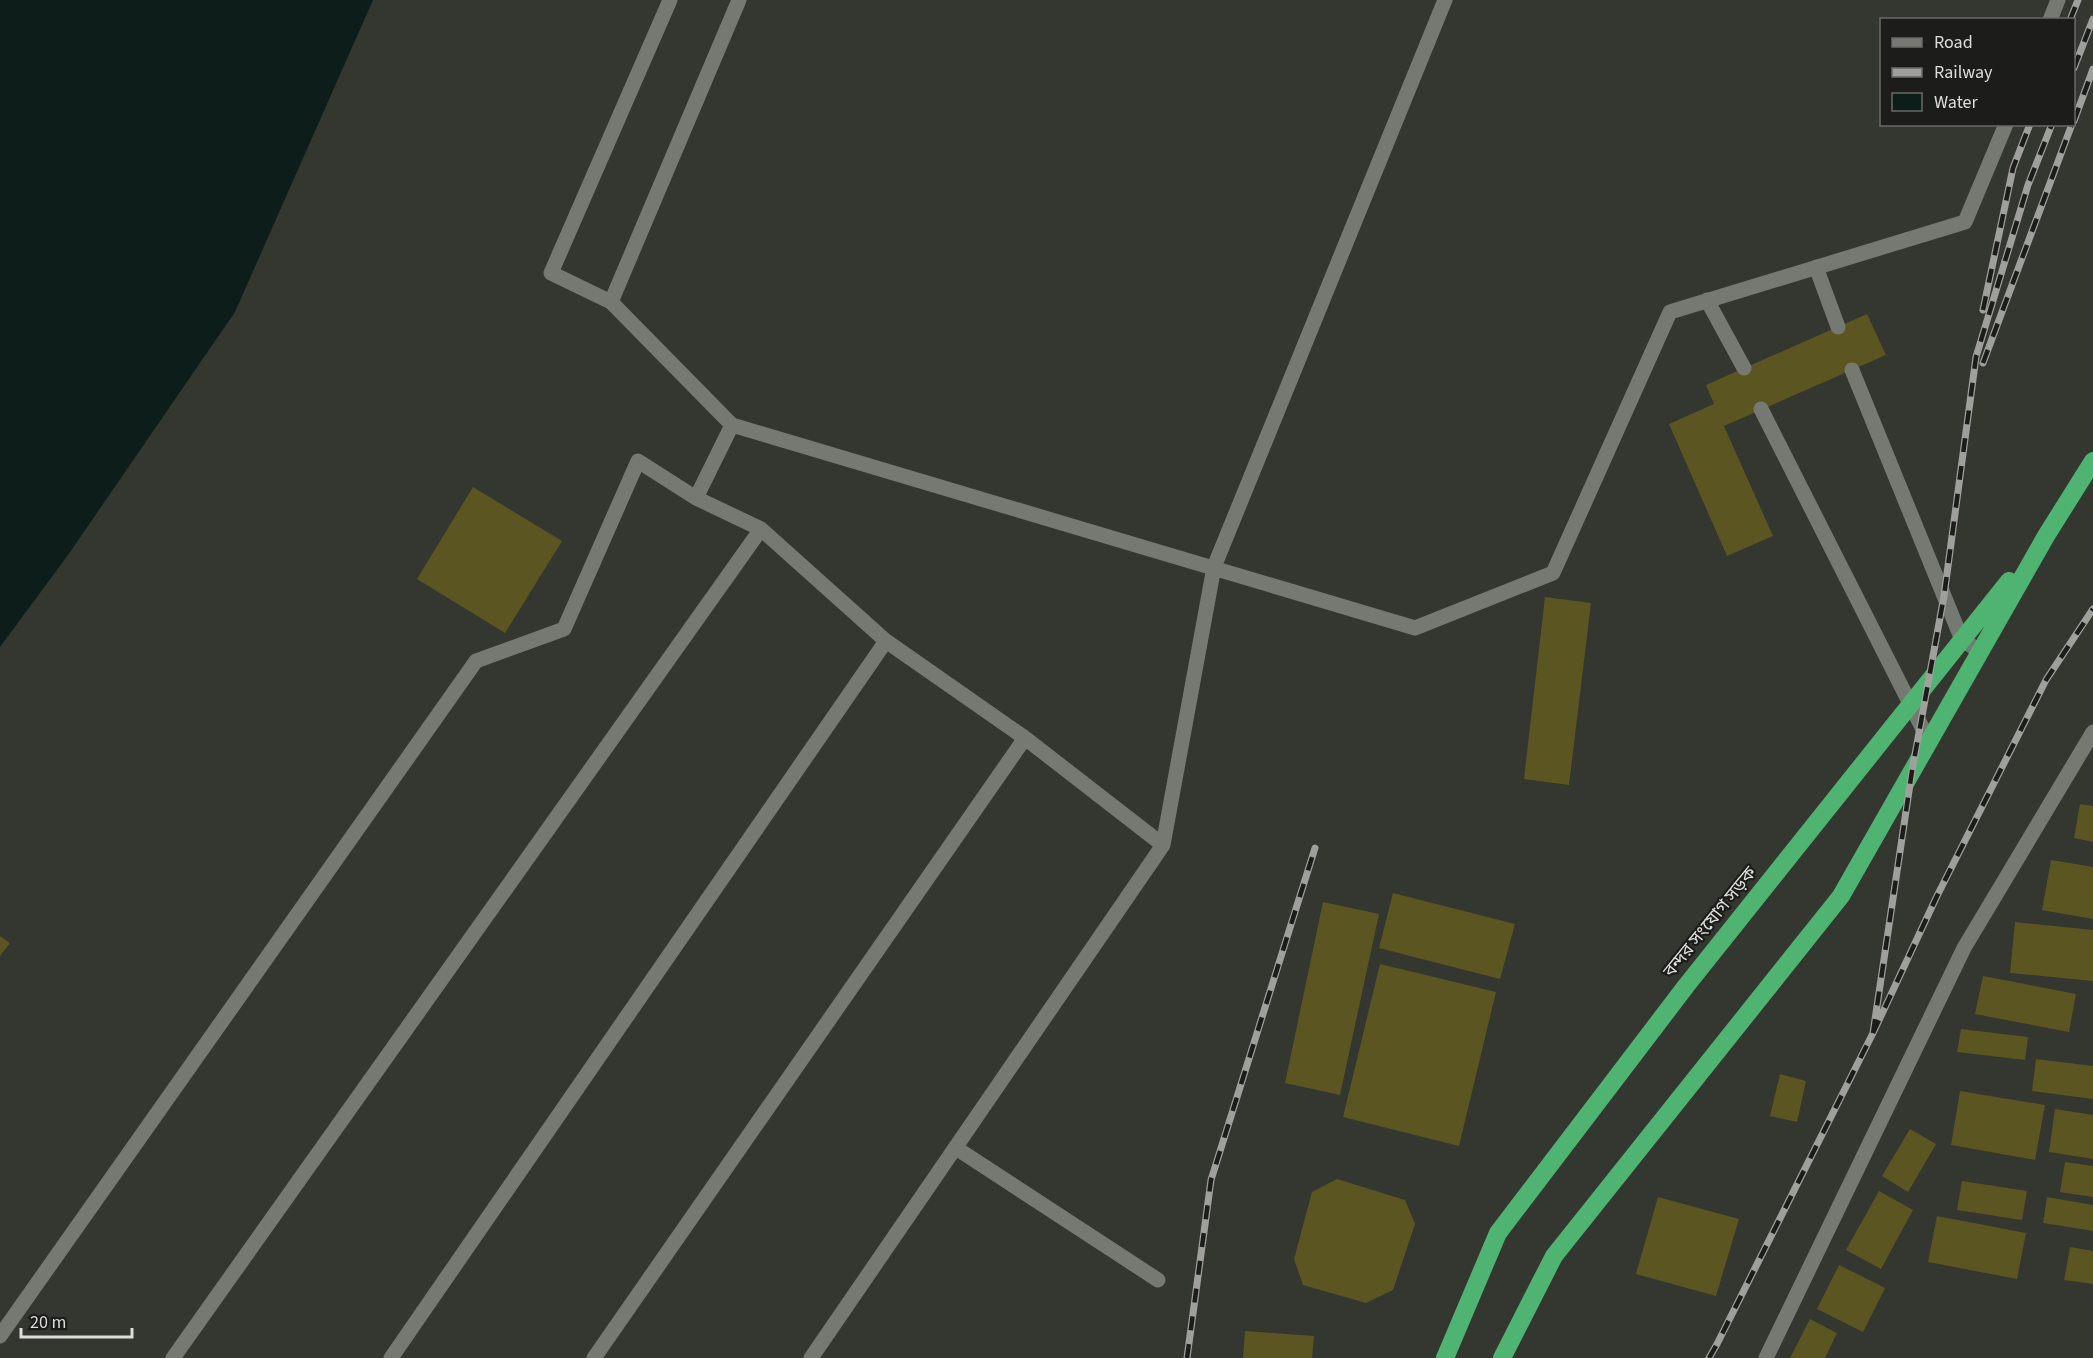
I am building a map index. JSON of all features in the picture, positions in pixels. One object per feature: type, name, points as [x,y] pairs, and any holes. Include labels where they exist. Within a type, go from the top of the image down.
[{"type":"highway","points":[[1502,1358],[1554,1256],[1841,896],[2046,536],[2093,461]]},
{"type":"highway","name":"বন্দর সংযোগ সড়ক","points":[[1445,1358],[1498,1233],[1686,986],[2046,536]]},
{"type":"street","points":[[670,0],[551,273],[611,303],[732,425],[1415,628],[1553,573],[1670,312],[1965,222],[2005,126]]},
{"type":"street","points":[[611,303],[739,0]]},
{"type":"street","points":[[811,1358],[1163,845],[1214,567],[1445,0]]},
{"type":"street","points":[[2051,18],[2058,0]]},
{"type":"street","points":[[1816,267],[1838,327]]},
{"type":"street","points":[[1707,300],[1744,368]]},
{"type":"street","points":[[1852,370],[1962,640],[1980,651]]},
{"type":"street","points":[[1761,409],[1929,741]]},
{"type":"street","points":[[696,498],[732,425]]},
{"type":"street","points":[[0,1336],[476,661],[564,629],[638,461],[696,498],[761,529],[886,641],[1025,738],[1163,845]]},
{"type":"street","points":[[173,1358],[761,529]]},
{"type":"street","points":[[392,1358],[886,641]]},
{"type":"street","points":[[1766,1358],[1964,948],[2093,732]]},
{"type":"street","points":[[594,1358],[1025,738]]},
{"type":"street","points":[[956,1148],[1158,1280]]},
{"type":"water","points":[[0,0],[373,0],[235,312],[68,555],[0,647]]},
{"type":"building","points":[[1867,314],[1886,355],[1724,426],[1773,536],[1727,556],[1669,424],[1714,404],[1706,385]]},
{"type":"building","points":[[473,487],[562,541],[505,633],[417,579]]},
{"type":"building","points":[[1545,597],[1591,603],[1569,785],[1524,779]]},
{"type":"building","points":[[2080,804],[2093,806],[2093,842],[2074,838]]},
{"type":"building","points":[[2051,860],[2093,867],[2093,919],[2042,910]]},
{"type":"building","points":[[1393,893],[1515,924],[1500,979],[1379,948]]},
{"type":"building","points":[[1323,902],[1379,914],[1340,1095],[1285,1083]]},
{"type":"building","points":[[2015,922],[2093,930],[2093,981],[2010,973]]},
{"type":"building","points":[[0,936],[10,943],[0,956]]},
{"type":"building","points":[[1380,964],[1496,992],[1459,1146],[1343,1117]]},
{"type":"building","points":[[1983,976],[2076,994],[2069,1032],[1975,1014]]},
{"type":"building","points":[[1961,1029],[2028,1037],[2025,1060],[1957,1052]]},
{"type":"building","points":[[2036,1059],[2093,1066],[2093,1099],[2032,1091]]},
{"type":"building","points":[[1780,1074],[1806,1081],[1797,1122],[1770,1116]]},
{"type":"building","points":[[1960,1091],[2045,1105],[2035,1160],[1951,1145]]},
{"type":"building","points":[[2055,1109],[2093,1115],[2093,1159],[2049,1152]]},
{"type":"building","points":[[1910,1129],[1936,1144],[1908,1192],[1882,1176]]},
{"type":"building","points":[[2065,1162],[2093,1166],[2093,1197],[2060,1192]]},
{"type":"building","points":[[1337,1179],[1405,1200],[1415,1224],[1393,1290],[1366,1303],[1303,1285],[1294,1259],[1312,1192]]},
{"type":"building","points":[[1962,1181],[2027,1191],[2022,1220],[1957,1210]]},
{"type":"building","points":[[1879,1191],[1913,1210],[1881,1269],[1846,1250]]},
{"type":"building","points":[[1658,1197],[1739,1219],[1716,1296],[1636,1274]]},
{"type":"building","points":[[2047,1197],[2093,1205],[2093,1231],[2043,1223]]},
{"type":"building","points":[[1937,1216],[2026,1233],[2017,1279],[1928,1262]]},
{"type":"building","points":[[2070,1247],[2093,1251],[2093,1284],[2064,1280]]},
{"type":"building","points":[[1839,1265],[1885,1288],[1863,1332],[1817,1309]]},
{"type":"building","points":[[1810,1319],[1837,1333],[1825,1358],[1790,1358]]},
{"type":"building","points":[[1245,1331],[1314,1336],[1312,1358],[1243,1358]]},
{"type":"railway","points":[[2071,18],[2078,0]]},
{"type":"railway","points":[[2075,65],[2093,19]]},
{"type":"railway","points":[[2075,118],[2093,69]]},
{"type":"railway","points":[[1983,310],[2013,168],[2029,126]]},
{"type":"railway","points":[[1873,1033],[1912,771],[1944,596],[1976,357],[2028,185],[2051,126]]},
{"type":"railway","points":[[1983,363],[2071,126]]},
{"type":"railway","points":[[1709,1358],[1873,1033],[1937,896],[2046,680],[2093,609]]},
{"type":"railway","points":[[1187,1358],[1211,1180],[1315,848]]}]
